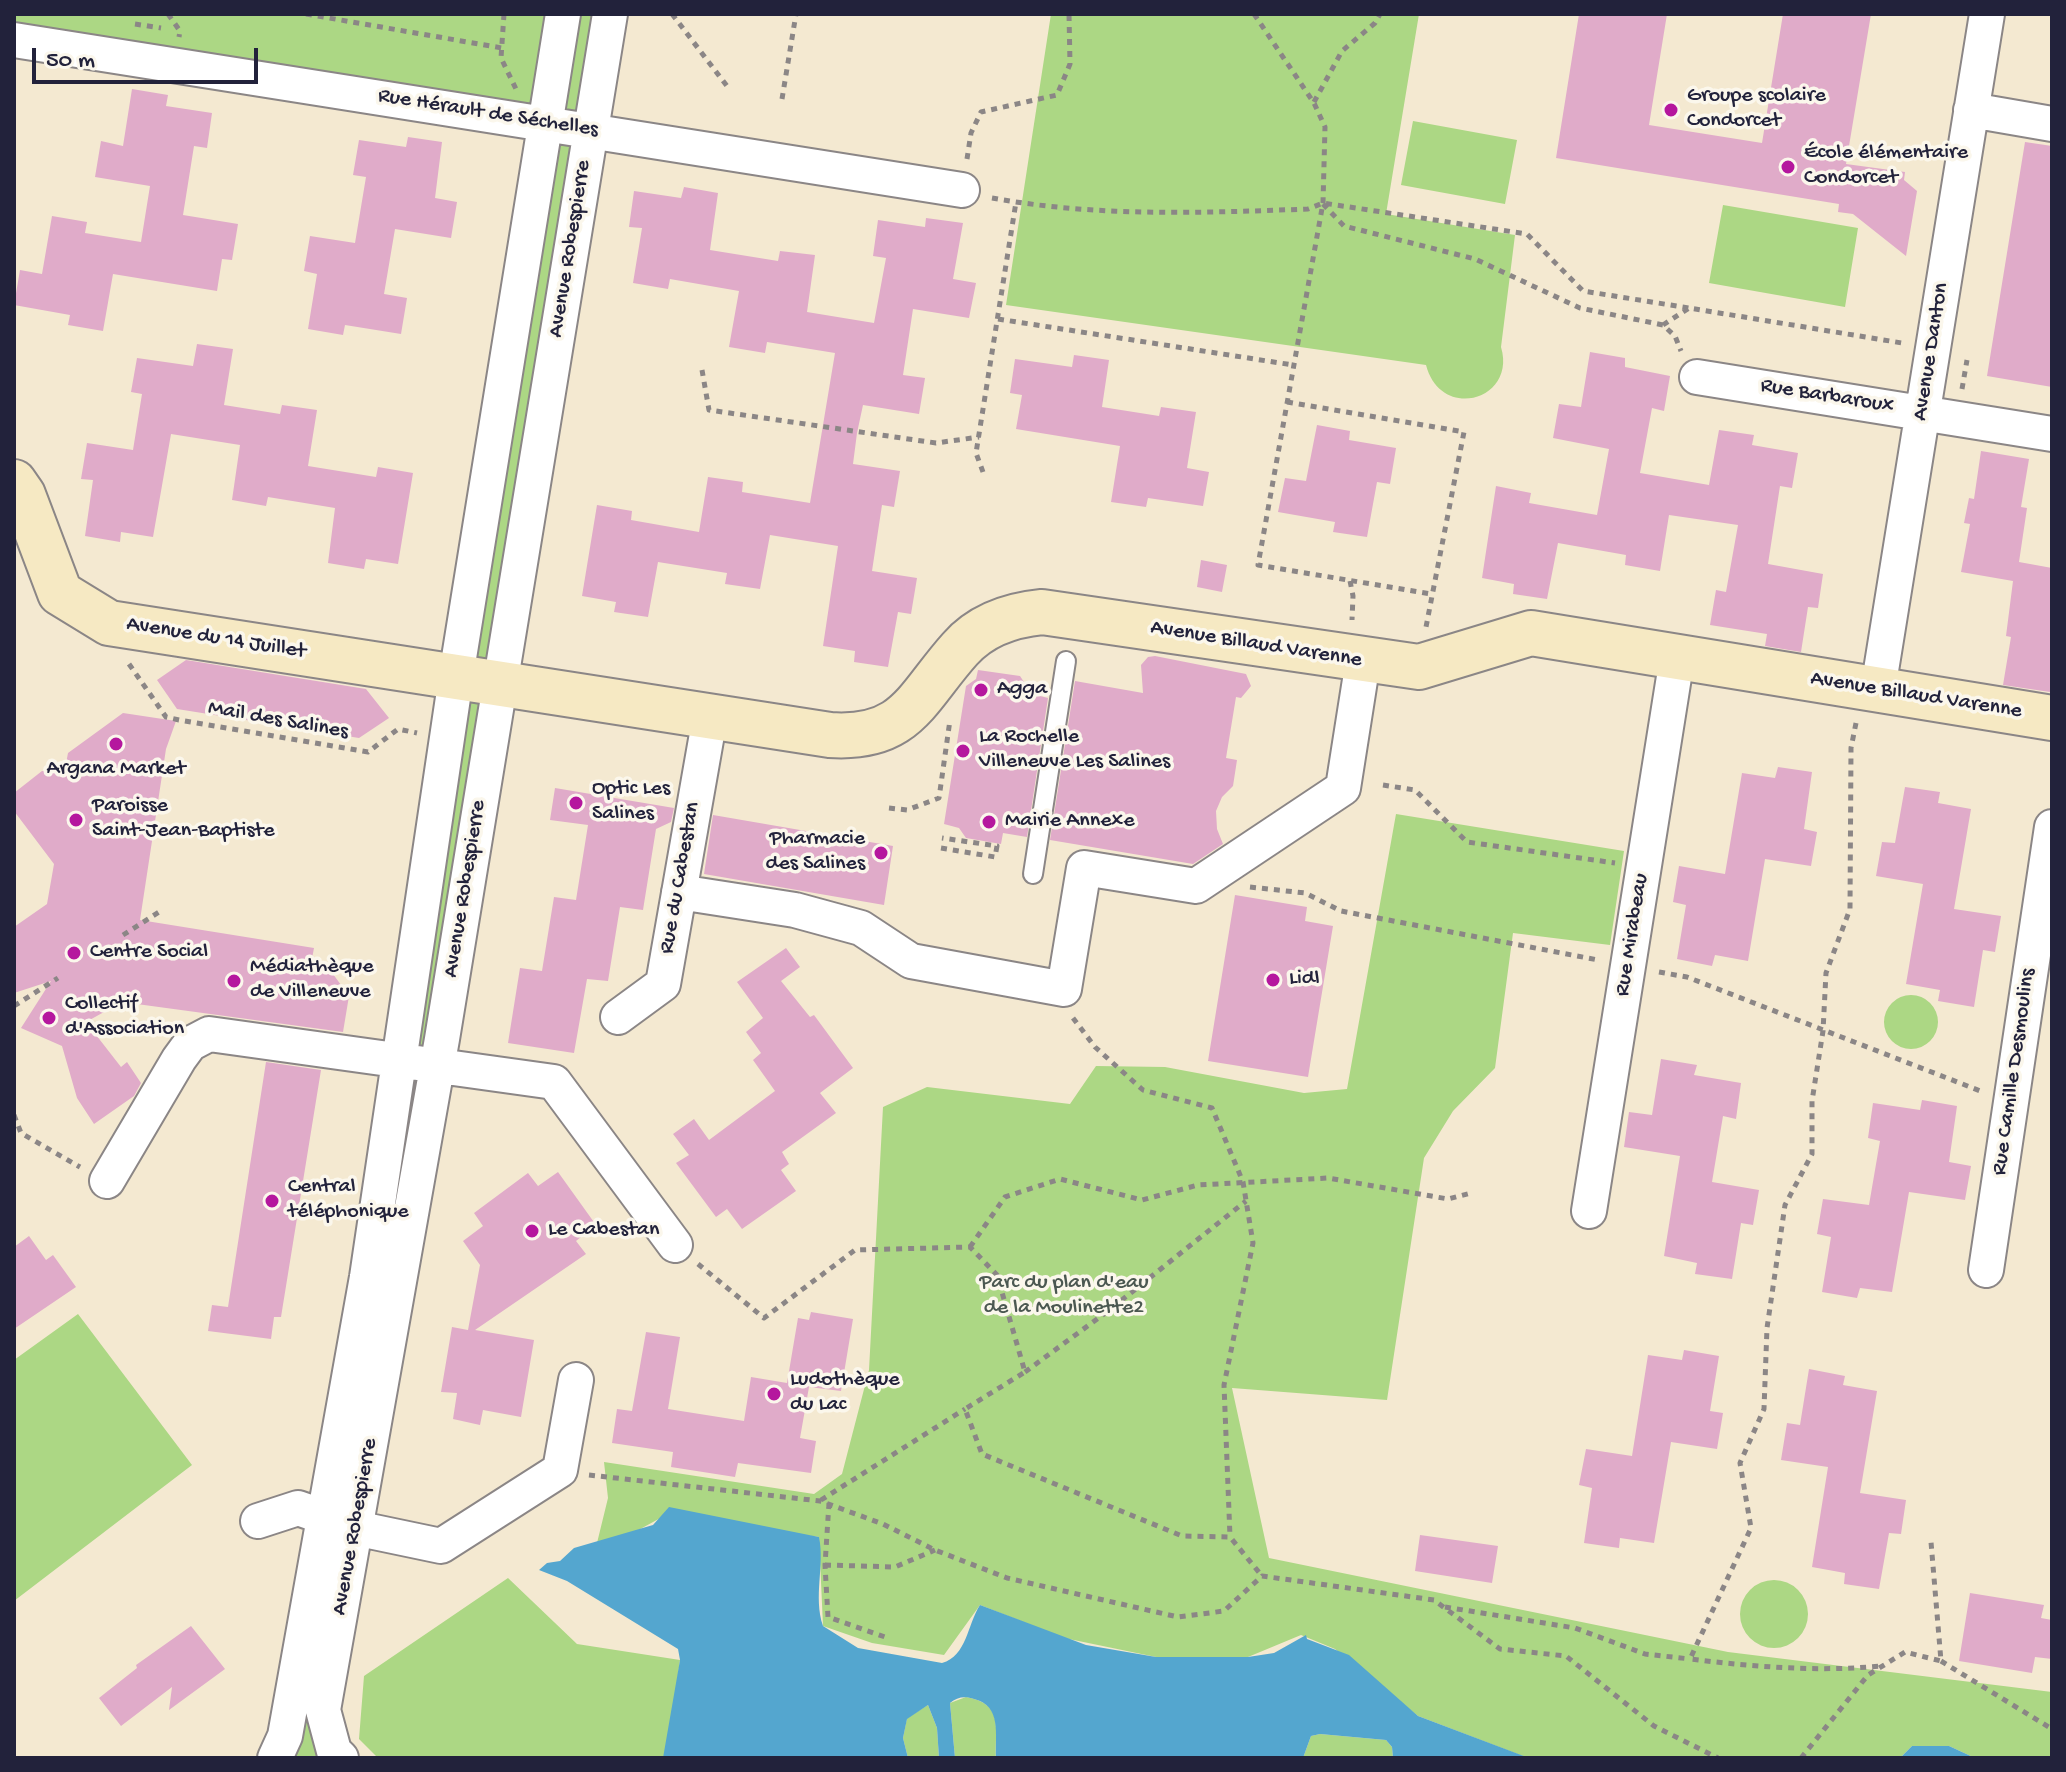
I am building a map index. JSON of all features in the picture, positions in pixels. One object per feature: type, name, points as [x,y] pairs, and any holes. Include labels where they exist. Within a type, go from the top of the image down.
[{"type":"street","name":"Avenue Robespierre","points":[[341,1758],[334,1751],[323,1710],[339,1523],[367,1277],[456,677],[563,14]]},
{"type":"street","name":"Avenue Robespierre","points":[[275,1758],[285,1736],[339,1523],[437,1064],[610,14]]},
{"type":"street","name":"Avenue Danton","points":[[1871,688],[1922,412],[1987,14]]},
{"type":"street","name":"Rue Hérault de Séchelles","points":[[14,40],[962,190]]},
{"type":"street","points":[[1971,110],[2052,124]]},
{"type":"street","name":"Rue Barbaroux","points":[[1697,377],[2052,434]]},
{"type":"street","name":"Avenue du 14 Juillet","points":[[14,482],[23,495],[60,593],[109,623],[500,685]]},
{"type":"street","name":"Avenue Billaud Varenne","points":[[500,685],[830,735],[878,733],[905,717],[961,647],[988,627],[1015,615],[1042,612],[1419,667],[1531,633],[2052,718]]},
{"type":"street","name":"Rue Mirabeau","points":[[1589,1211],[1677,658]]},
{"type":"street","points":[[679,892],[795,910],[861,928],[911,961],[1064,989],[1084,868],[1196,886],[1343,788],[1363,661]]},
{"type":"street","name":"Rue du Cabestan","points":[[618,1017],[663,984],[710,717]]},
{"type":"street","name":"Rue Camille Desmoulins","points":[[1986,1270],[2052,827]]},
{"type":"street","points":[[107,1181],[179,1059],[190,1044],[209,1034],[554,1082],[675,1245]]},
{"type":"street","points":[[258,1521],[298,1508],[339,1523],[441,1546],[560,1470],[576,1380]]},
{"type":"lane","points":[[1033,874],[1066,661]]},
{"type":"path","points":[[306,14],[502,48]]},
{"type":"path","points":[[504,14],[501,58],[518,94]]},
{"type":"path","points":[[672,14],[730,90]]},
{"type":"path","points":[[782,99],[796,14]]},
{"type":"path","points":[[1069,14],[1070,64],[1065,82],[1057,95],[981,112],[971,133],[962,190],[1016,202],[1155,215],[1308,209],[1323,203],[1527,234],[1583,291],[1932,348]]},
{"type":"path","points":[[1254,14],[1314,103],[1325,127],[1323,203],[1258,565],[1431,594]]},
{"type":"path","points":[[1314,103],[1342,51],[1375,23],[1380,14]]},
{"type":"path","points":[[983,472],[976,453],[1016,202]]},
{"type":"path","points":[[1323,203],[1344,226],[1475,259],[1580,308],[1663,325],[1675,336],[1688,370],[1697,377]]},
{"type":"path","points":[[1663,325],[1689,308]]},
{"type":"path","points":[[998,319],[1293,365]]},
{"type":"path","points":[[702,370],[709,410],[936,443],[979,437]]},
{"type":"path","points":[[1287,402],[1464,432],[1424,640],[1438,661]]},
{"type":"path","name":"Mail des Salines","points":[[129,663],[166,717],[368,752],[398,729],[447,739]]},
{"type":"path","points":[[889,808],[907,810],[939,798],[956,685],[945,669]]},
{"type":"path","points":[[1690,1659],[1751,1528],[1740,1463],[1764,1409],[1767,1328],[1785,1205],[1812,1154],[1812,1101],[1823,1031],[1826,973],[1850,909],[1851,748],[1871,688]]},
{"type":"path","points":[[1383,785],[1415,790],[1467,842],[1644,867]]},
{"type":"path","points":[[941,848],[995,857],[997,846],[942,838]]},
{"type":"path","points":[[123,935],[159,912]]},
{"type":"path","points":[[14,1006],[58,978]]},
{"type":"path","points":[[1070,1015],[1095,1047],[1143,1090],[1212,1108],[1243,1182],[1253,1243],[1224,1385],[1230,1537],[1262,1576],[1434,1600],[1500,1649],[1566,1656],[1654,1726],[1718,1758]]},
{"type":"path","points":[[14,1115],[21,1133],[107,1181]]},
{"type":"path","points":[[970,1247],[1005,1197],[1060,1179],[1142,1200],[1198,1185],[1328,1178],[1448,1199],[1471,1193]]},
{"type":"path","points":[[820,1501],[1025,1372],[1108,1311],[1246,1201]]},
{"type":"path","points":[[675,1245],[764,1318],[855,1250],[970,1247],[997,1275],[1025,1372]]},
{"type":"path","points":[[965,1409],[982,1454],[1182,1536],[1230,1537]]},
{"type":"path","points":[[560,1470],[700,1490],[829,1503],[1007,1578],[1178,1617],[1224,1611],[1262,1576]]},
{"type":"path","points":[[829,1503],[825,1565],[828,1617],[888,1638]]},
{"type":"path","points":[[1931,1542],[1941,1661]]},
{"type":"path","points":[[825,1565],[895,1567],[935,1550]]},
{"type":"path","points":[[1442,1606],[1575,1628],[1645,1654],[1775,1669],[1831,1671],[1882,1666]]},
{"type":"path","points":[[1801,1758],[1868,1675],[1905,1652],[1941,1661],[2052,1729]]},
{"type":"green space","points":[[14,14],[610,14],[324,1710],[341,1758],[275,1758],[547,115],[14,40]]},
{"type":"green space","points":[[1051,14],[1419,14],[1386,214],[1515,235],[1501,347],[1503,365],[1498,380],[1488,391],[1475,397],[1461,398],[1446,394],[1434,383],[1426,365],[1006,305]]},
{"type":"green space","points":[[1413,121],[1517,140],[1505,204],[1401,185]]},
{"type":"green space","points":[[1723,205],[1858,228],[1845,307],[1709,283]]},
{"type":"green space","name":"Parc du plan d'eau de la Moulinette2","points":[[1396,814],[1624,851],[1610,945],[1513,933],[1495,1068],[1453,1111],[1424,1158],[1387,1400],[1232,1388],[1269,1558],[1728,1652],[2052,1692],[2052,1758],[1975,1758],[1949,1746],[1912,1746],[1900,1758],[1528,1758],[1418,1716],[1335,1649],[1301,1635],[1248,1657],[1156,1657],[1064,1638],[980,1605],[944,1655],[872,1643],[823,1626],[819,1537],[664,1516],[633,1533],[597,1543],[608,1498],[604,1462],[814,1494],[842,1474],[869,1370],[883,1107],[927,1087],[1070,1104],[1096,1066],[1165,1067],[1304,1093],[1347,1089]]},
{"type":"green space","points":[[1911,995],[1930,1003],[1938,1022],[1930,1041],[1911,1049],[1892,1041],[1884,1022],[1892,1003]]},
{"type":"green space","points":[[78,1314],[192,1465],[14,1601],[14,1360]]},
{"type":"green space","points":[[508,1578],[577,1644],[680,1660],[667,1758],[378,1758],[359,1739],[364,1676]]},
{"type":"green space","points":[[1767,1580],[1781,1580],[1793,1585],[1803,1595],[1808,1614],[1803,1633],[1793,1643],[1781,1648],[1767,1648],[1755,1643],[1745,1633],[1740,1621],[1740,1607],[1745,1595],[1755,1585]]},
{"type":"green space","points":[[966,1697],[978,1700],[992,1711],[996,1727],[996,1758],[955,1758],[950,1703]]},
{"type":"green space","points":[[928,1705],[937,1728],[939,1758],[908,1758],[903,1738],[907,1718]]},
{"type":"green space","points":[[1320,1734],[1386,1740],[1392,1747],[1393,1758],[1303,1758],[1311,1736]]},
{"type":"water","points":[[669,1507],[819,1537],[819,1604],[823,1626],[858,1648],[942,1663],[962,1647],[980,1605],[1086,1645],[1156,1657],[1248,1657],[1274,1653],[1306,1635],[1307,1639],[1349,1655],[1418,1716],[1529,1758],[1393,1758],[1392,1747],[1386,1740],[1320,1734],[1311,1736],[1303,1758],[996,1758],[993,1714],[983,1703],[964,1697],[950,1703],[955,1758],[939,1758],[937,1728],[928,1705],[907,1719],[903,1738],[908,1758],[663,1758],[680,1660],[678,1649],[567,1581],[539,1570],[547,1563],[560,1561],[574,1548],[653,1525]]},
{"type":"water","points":[[1912,1746],[1949,1746],[1975,1758],[1900,1758]]},
{"type":"building","points":[[1579,14],[1667,14],[1649,125],[1762,143],[1783,14],[1871,14],[1846,164],[1905,172],[1904,180],[1917,191],[1906,256],[1853,214],[1838,212],[1839,204],[1556,158]]},
{"type":"building","points":[[132,89],[168,95],[166,106],[212,113],[207,148],[194,146],[183,215],[238,224],[232,260],[222,259],[217,291],[113,274],[103,331],[68,325],[70,315],[14,305],[20,270],[42,274],[52,216],[87,222],[85,233],[141,242],[150,186],[95,177],[101,141],[123,146]]},
{"type":"building","points":[[408,137],[442,142],[435,198],[457,202],[451,238],[395,229],[384,294],[407,298],[401,334],[345,325],[343,335],[308,329],[317,274],[304,271],[310,236],[355,243],[366,177],[353,175],[359,140],[406,147]]},
{"type":"building","points":[[2025,142],[2052,146],[2052,387],[1987,376]]},
{"type":"building","points":[[684,187],[718,193],[710,250],[778,261],[780,251],[815,255],[807,312],[874,323],[886,258],[873,256],[878,220],[925,227],[926,218],[963,223],[953,279],[976,283],[969,318],[913,309],[903,375],[925,378],[919,414],[863,405],[857,433],[853,464],[900,471],[894,507],[882,505],[872,571],[917,578],[911,614],[898,612],[888,667],[854,662],[855,651],[823,646],[838,546],[770,535],[760,589],[725,584],[727,573],[658,562],[648,617],[614,612],[616,602],[582,596],[597,505],[632,511],[631,520],[699,532],[708,477],[743,482],[742,492],[810,503],[835,353],[767,342],[765,353],[729,347],[739,291],[670,279],[668,289],[633,283],[642,228],[629,227],[634,191],[681,198]]},
{"type":"building","points":[[197,344],[233,349],[224,405],[280,414],[282,405],[317,410],[308,466],[376,477],[378,467],[413,473],[398,564],[366,559],[364,569],[328,563],[335,508],[268,497],[266,506],[232,500],[240,445],[171,434],[153,537],[121,532],[120,542],[85,536],[93,480],[81,479],[87,443],[133,450],[142,394],[131,392],[137,358],[193,366]]},
{"type":"building","points":[[1590,352],[1625,358],[1625,367],[1670,376],[1664,411],[1652,408],[1640,473],[1709,485],[1719,430],[1754,435],[1752,445],[1798,453],[1792,488],[1780,486],[1768,564],[1823,574],[1818,608],[1808,607],[1801,652],[1765,646],[1767,634],[1710,625],[1716,590],[1726,592],[1738,525],[1669,515],[1660,571],[1625,565],[1626,555],[1558,543],[1547,599],[1513,594],[1514,584],[1482,578],[1496,486],[1531,493],[1529,503],[1597,515],[1609,449],[1553,438],[1559,404],[1581,407]]},
{"type":"building","points":[[1074,355],[1109,360],[1102,407],[1159,416],[1161,407],[1196,412],[1187,468],[1209,472],[1203,506],[1148,498],[1146,507],[1111,502],[1120,446],[1016,429],[1022,395],[1010,393],[1015,359],[1072,367]]},
{"type":"building","points":[[1317,425],[1350,431],[1349,440],[1396,448],[1390,484],[1377,482],[1367,537],[1333,532],[1335,522],[1278,512],[1285,478],[1306,481]]},
{"type":"building","points":[[1981,451],[2029,459],[2021,507],[2027,508],[2019,562],[2052,568],[2050,692],[2003,685],[2011,637],[2006,636],[2013,581],[1961,572],[1970,524],[1964,523],[1969,498],[1974,499]]},
{"type":"building","points":[[1201,560],[1227,565],[1222,592],[1197,587]]},
{"type":"building","points":[[1148,657],[1246,674],[1251,686],[1241,698],[1236,697],[1226,758],[1237,760],[1233,786],[1222,797],[1216,811],[1217,829],[1223,844],[1193,864],[1050,840],[1075,681],[1143,693],[1141,665]]},
{"type":"building","points":[[186,660],[366,689],[389,718],[359,738],[177,709],[157,680]]},
{"type":"building","points":[[978,670],[1020,676],[1032,694],[1048,698],[1027,837],[1003,833],[1001,844],[966,838],[959,828],[944,824],[966,686],[976,679]]},
{"type":"building","points":[[123,713],[176,721],[166,749],[140,920],[314,948],[310,969],[333,974],[349,996],[343,1032],[122,1002],[86,1022],[121,1067],[127,1062],[141,1083],[134,1096],[94,1124],[77,1098],[62,1046],[21,1028],[51,981],[14,993],[14,927],[47,904],[54,864],[14,811],[14,793],[42,771],[64,774],[68,753]]},
{"type":"building","points":[[1778,767],[1812,772],[1804,829],[1817,832],[1811,866],[1765,859],[1748,961],[1715,955],[1712,966],[1677,959],[1686,905],[1673,902],[1679,866],[1725,874],[1742,773],[1775,778]]},
{"type":"building","points":[[1905,787],[1940,792],[1938,803],[1971,809],[1954,909],[2001,916],[1995,952],[1983,950],[1974,1007],[1938,1001],[1940,990],[1906,984],[1923,884],[1876,876],[1882,842],[1895,843]]},
{"type":"building","points":[[555,788],[674,808],[671,822],[656,829],[643,910],[620,907],[608,981],[587,979],[574,1053],[508,1043],[520,968],[542,971],[554,897],[576,900],[588,825],[550,820]]},
{"type":"building","points":[[713,815],[893,846],[884,905],[704,874]]},
{"type":"building","name":"Lidl","points":[[1235,895],[1307,907],[1305,921],[1333,926],[1308,1077],[1208,1061]]},
{"type":"building","points":[[786,948],[800,967],[781,981],[810,1017],[814,1015],[853,1068],[820,1093],[836,1113],[782,1152],[789,1164],[781,1170],[796,1191],[742,1229],[727,1209],[716,1217],[676,1163],[689,1155],[673,1134],[694,1119],[709,1140],[775,1091],[753,1060],[761,1053],[746,1032],[763,1018],[737,982]]},
{"type":"building","points":[[1661,1059],[1697,1065],[1694,1075],[1741,1083],[1736,1119],[1723,1116],[1712,1182],[1759,1190],[1753,1225],[1741,1223],[1732,1279],[1695,1274],[1697,1263],[1664,1256],[1680,1156],[1624,1147],[1629,1112],[1652,1115]]},
{"type":"building","name":"Central téléphonique","points":[[266,1062],[321,1070],[281,1317],[274,1317],[271,1339],[208,1331],[212,1305],[228,1307]]},
{"type":"building","points":[[1922,1100],[1957,1106],[1949,1162],[1971,1166],[1965,1200],[1909,1192],[1892,1292],[1860,1288],[1857,1298],[1822,1292],[1831,1237],[1817,1234],[1823,1199],[1869,1205],[1880,1141],[1868,1138],[1873,1103],[1920,1110]]},
{"type":"building","points":[[558,1172],[596,1225],[576,1241],[586,1254],[475,1330],[534,1340],[521,1417],[483,1410],[480,1425],[453,1419],[457,1393],[441,1392],[452,1327],[468,1330],[480,1265],[463,1241],[483,1226],[474,1213],[528,1173],[538,1186]]},
{"type":"building","points":[[29,1236],[46,1260],[53,1255],[76,1287],[14,1329],[14,1247]]},
{"type":"building","name":"Ludothèque du Lac","points":[[811,1312],[853,1319],[841,1391],[809,1387],[800,1438],[816,1441],[811,1473],[738,1463],[735,1477],[671,1467],[673,1452],[612,1443],[617,1409],[632,1411],[646,1332],[680,1337],[668,1409],[744,1421],[751,1377],[787,1383],[798,1318],[809,1320]]},
{"type":"building","points":[[1684,1350],[1719,1356],[1710,1411],[1723,1413],[1717,1449],[1671,1442],[1654,1543],[1620,1538],[1619,1548],[1584,1543],[1592,1488],[1579,1485],[1586,1449],[1632,1456],[1648,1355],[1682,1360]]},
{"type":"building","points":[[1809,1369],[1845,1376],[1843,1385],[1877,1391],[1860,1493],[1906,1500],[1901,1534],[1889,1533],[1879,1589],[1844,1584],[1845,1573],[1812,1567],[1828,1467],[1781,1460],[1787,1423],[1800,1425]]},
{"type":"building","points":[[1420,1535],[1498,1546],[1492,1583],[1415,1571]]},
{"type":"building","points":[[1970,1593],[2044,1605],[2041,1618],[2052,1620],[2052,1659],[2035,1657],[2032,1673],[1959,1661]]},
{"type":"building","points":[[191,1626],[225,1669],[169,1710],[172,1687],[121,1726],[99,1698],[137,1668],[136,1665]]},
{"type":"place","name":"Groupe scolaire Condorcet","points":[[1671,110]]},
{"type":"place","name":"École élémentaire Condorcet","points":[[1788,167]]},
{"type":"place","name":"Agga","points":[[981,690]]},
{"type":"place","name":"Argana Market","points":[[116,744]]},
{"type":"place","name":"La Rochelle Villeneuve Les Salines","points":[[963,751]]},
{"type":"place","name":"Optic Les Salines","points":[[576,803]]},
{"type":"place","name":"Paroisse Saint-Jean-Baptiste","points":[[76,820]]},
{"type":"place","name":"Mairie Annexe","points":[[989,822]]},
{"type":"place","name":"Pharmacie des Salines","points":[[881,853]]},
{"type":"place","name":"Centre Social","points":[[74,953]]},
{"type":"place","name":"Lidl","points":[[1273,980]]},
{"type":"place","name":"Médiathèque de Villeneuve","points":[[234,981]]},
{"type":"place","name":"Collectif d'Association","points":[[49,1018]]},
{"type":"place","name":"Central téléphonique","points":[[272,1201]]},
{"type":"place","name":"Le Cabestan","points":[[532,1231]]},
{"type":"place","name":"Ludothèque du Lac","points":[[774,1394]]}]
